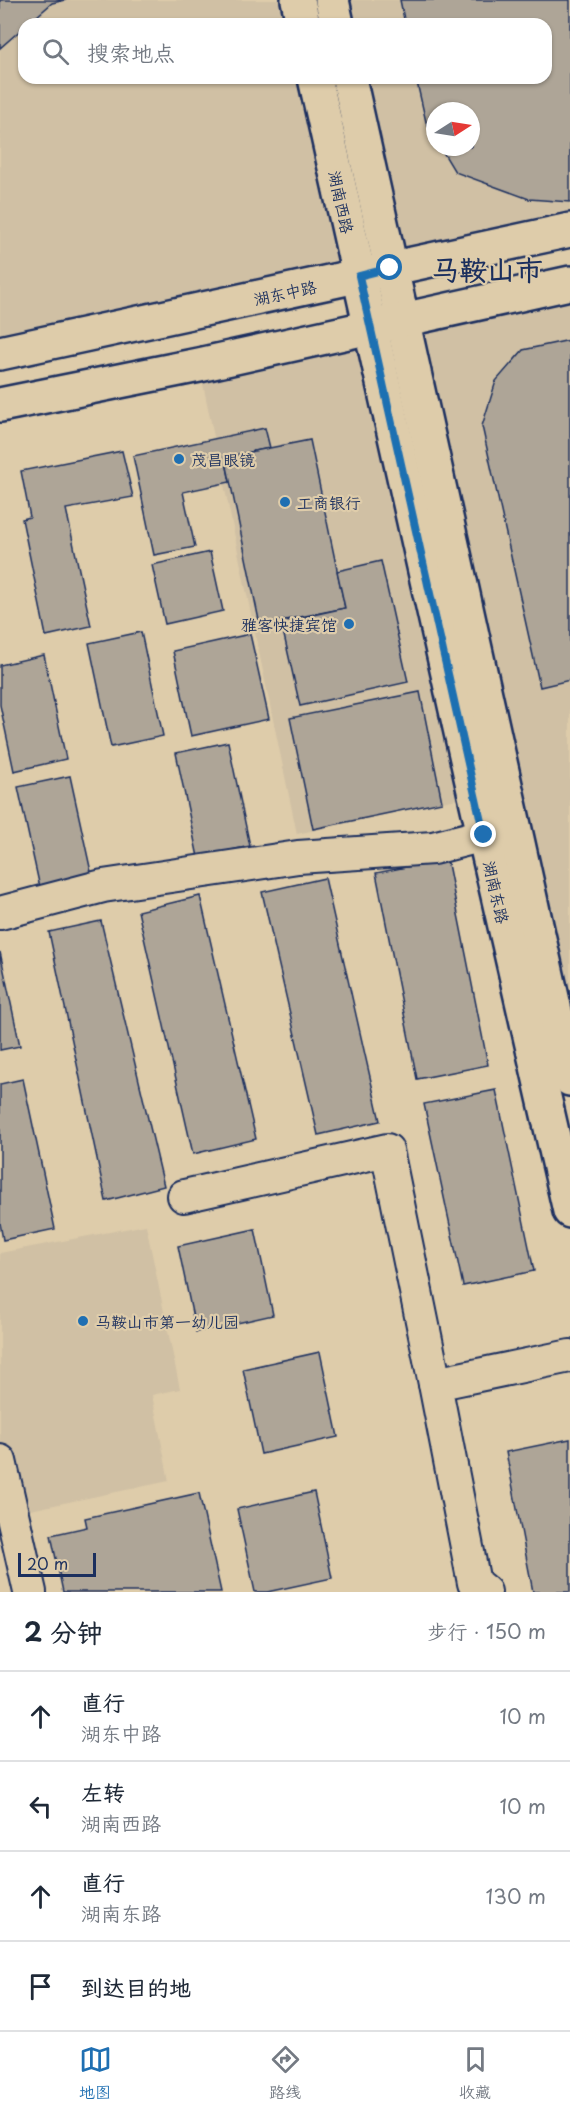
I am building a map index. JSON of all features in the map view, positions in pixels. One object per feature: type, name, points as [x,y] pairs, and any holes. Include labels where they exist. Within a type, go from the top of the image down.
[{"type":"main road","points":[[298,0],[302,18]]},
{"type":"main road","points":[[332,0],[336,18]]},
{"type":"main road","name":"湖南西路","points":[[316,84],[370,326]]},
{"type":"main road","name":"湖南西路","points":[[350,84],[570,1079]]},
{"type":"main road","name":"湖东中路","points":[[0,353],[570,230]]},
{"type":"main road","points":[[0,405],[570,283]]},
{"type":"main road","name":"湖南东路","points":[[370,326],[570,1211]]},
{"type":"street","points":[[0,913],[103,886],[298,857],[433,848],[484,835]]},
{"type":"street","points":[[184,1196],[387,1150],[474,1583],[485,1592]]},
{"type":"street","points":[[435,1384],[570,1356]]},
{"type":"street","points":[[0,1461],[30,1592]]},
{"type":"shaded area","points":[[0,0],[298,0],[302,18],[18,18],[18,84],[316,84],[359,276],[0,353]]},
{"type":"shaded area","points":[[332,0],[570,0],[570,224],[389,260],[350,84],[552,84],[552,18],[336,18]]},
{"type":"shaded area","points":[[570,283],[570,1080],[402,319]]},
{"type":"shaded area","points":[[370,326],[475,795],[297,834],[199,365]]},
{"type":"shaded area","name":"马鞍山市第一幼儿园","points":[[146,1225],[180,1389],[152,1395],[169,1481],[16,1513],[0,1443],[0,1253]]},
{"type":"building","points":[[0,0],[66,0],[52,3],[35,18],[18,18],[18,32],[0,48]]},
{"type":"building","points":[[400,0],[570,0],[570,202],[529,199],[455,172],[445,156],[480,156],[480,102],[426,102],[426,122],[417,84],[552,84],[552,18],[404,18]]},
{"type":"building","points":[[570,340],[570,680],[540,687],[482,426],[496,381],[523,350]]},
{"type":"building","points":[[265,428],[270,448],[225,457],[230,482],[183,492],[195,547],[154,555],[133,456]]},
{"type":"building","points":[[310,440],[345,608],[260,625],[225,457]]},
{"type":"building","points":[[122,451],[133,497],[66,509],[91,626],[46,636],[22,519],[30,517],[21,471]]},
{"type":"building","points":[[210,552],[223,611],[165,624],[152,565]]},
{"type":"building","points":[[381,561],[408,682],[300,706],[281,622],[345,608],[337,571]]},
{"type":"building","points":[[141,632],[163,736],[111,747],[89,643]]},
{"type":"building","points":[[250,634],[269,719],[191,736],[173,651]]},
{"type":"building","points":[[44,655],[66,759],[14,771],[0,705],[0,665]]},
{"type":"building","points":[[420,692],[442,802],[313,829],[290,718]]},
{"type":"building","points":[[228,742],[250,846],[198,857],[176,753]]},
{"type":"building","points":[[70,776],[93,881],[41,892],[18,787]]},
{"type":"building","points":[[447,859],[488,1065],[417,1079],[376,873]]},
{"type":"building","points":[[325,878],[380,1121],[318,1135],[262,892]]},
{"type":"building","points":[[200,896],[256,1139],[193,1154],[138,911]]},
{"type":"building","points":[[101,921],[164,1186],[106,1201],[49,932]]},
{"type":"building","points":[[0,952],[20,1046],[0,1050]]},
{"type":"building","points":[[23,1079],[55,1229],[3,1240],[0,1223],[0,1084]]},
{"type":"building","points":[[496,1090],[534,1271],[463,1286],[424,1104]]},
{"type":"building","points":[[255,1229],[273,1315],[196,1332],[178,1246]]},
{"type":"building","points":[[320,1352],[338,1437],[261,1454],[243,1369]]},
{"type":"building","points":[[570,1439],[570,1592],[533,1592],[506,1452]]},
{"type":"building","points":[[314,1492],[332,1578],[267,1592],[255,1592],[237,1509]]},
{"type":"building","points":[[199,1493],[221,1592],[63,1592],[51,1535],[87,1527],[85,1518]]},
{"type":"place","name":"茂昌眼镜","points":[[179,459]]},
{"type":"place","name":"工商银行","points":[[285,502]]},
{"type":"place","name":"雅客快捷宾馆","points":[[349,624]]},
{"type":"place","name":"马鞍山市第一幼儿园","points":[[83,1321]]},
{"type":"district","name":"马鞍山市","points":[[487,268]]},
{"type":"route","points":[[390,268],[359,276],[484,835]]}]
